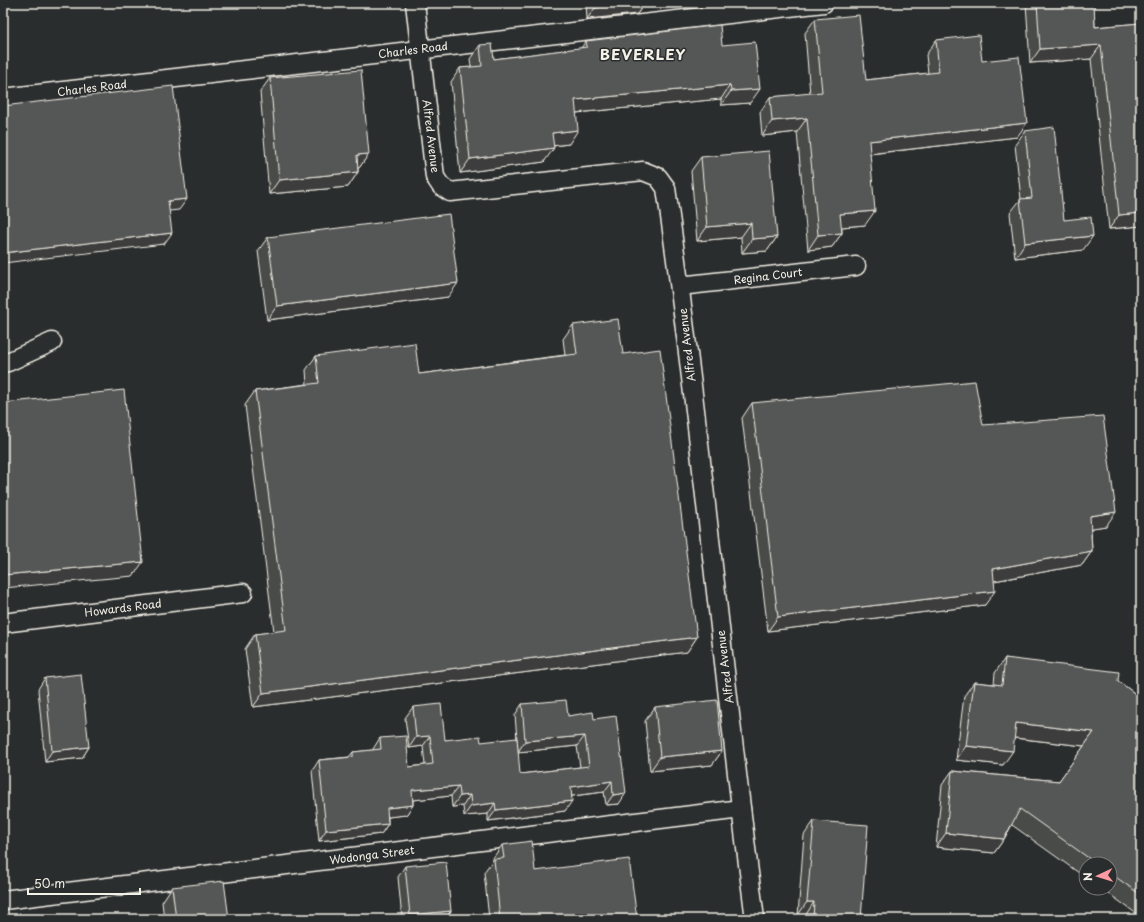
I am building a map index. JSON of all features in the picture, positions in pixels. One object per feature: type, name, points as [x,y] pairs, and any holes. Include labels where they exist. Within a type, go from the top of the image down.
[{"type":"street","name":"Alfred Avenue","points":[[415,3],[435,177],[441,186],[450,192],[642,171],[658,178],[666,188],[680,286],[741,809],[756,919]]},
{"type":"street","name":"Charles Road","points":[[3,98],[824,3]]},
{"type":"street","name":"Regina Court","points":[[680,286],[856,266]]},
{"type":"street","points":[[3,363],[52,342]]},
{"type":"street","name":"Howards Road","points":[[3,622],[243,593]]},
{"type":"street","name":"Wodonga Street","points":[[3,900],[741,809]]},
{"type":"building","points":[[594,3],[645,3],[595,8]]},
{"type":"building","points":[[1037,3],[1094,3],[1095,27],[1141,23],[1141,213],[1119,215],[1101,45],[1040,49]]},
{"type":"building","points":[[859,15],[866,80],[939,72],[936,40],[979,35],[982,61],[1019,57],[1027,123],[869,141],[875,211],[840,214],[842,233],[818,235],[807,118],[772,121],[770,97],[822,92],[815,19]]},
{"type":"building","points":[[720,25],[722,45],[755,42],[760,89],[731,91],[730,85],[575,100],[578,130],[552,133],[554,148],[470,159],[460,68],[482,66],[480,45],[492,44],[494,59],[587,47],[586,41]]},
{"type":"building","points":[[361,70],[369,154],[357,155],[358,172],[279,180],[270,78]]},
{"type":"building","points":[[173,86],[187,199],[168,201],[172,233],[3,253],[3,106]]},
{"type":"building","points":[[1054,127],[1064,220],[1091,217],[1093,236],[1025,243],[1020,199],[1032,198],[1025,131]]},
{"type":"building","points":[[769,151],[777,237],[752,239],[751,223],[707,227],[701,157]]},
{"type":"building","points":[[449,214],[458,283],[277,306],[268,237]]},
{"type":"building","points":[[618,319],[623,354],[660,349],[697,637],[263,693],[255,634],[286,630],[255,391],[319,383],[316,356],[415,343],[419,374],[577,354],[573,325]]},
{"type":"building","points":[[975,381],[983,425],[1103,416],[1116,512],[1090,516],[1092,551],[993,569],[995,591],[778,617],[752,403]]},
{"type":"building","points":[[124,390],[143,562],[3,575],[3,403]]},
{"type":"building","points":[[1005,658],[1119,672],[1118,681],[1141,698],[1141,895],[1118,879],[1118,856],[1086,856],[1020,809],[1004,839],[946,833],[952,771],[1059,781],[1094,732],[1016,723],[1013,751],[966,746],[974,682],[1002,685]]},
{"type":"building","points":[[81,674],[89,747],[52,751],[45,678]]},
{"type":"building","points":[[566,700],[568,716],[593,712],[594,719],[616,716],[626,793],[613,795],[612,781],[571,787],[572,801],[496,810],[495,803],[471,806],[470,795],[460,796],[459,786],[412,790],[413,805],[387,808],[388,824],[326,830],[319,760],[353,757],[353,752],[381,749],[380,738],[406,736],[409,767],[433,764],[430,736],[416,737],[413,707],[441,704],[445,740],[480,736],[481,742],[517,738],[520,774],[589,766],[585,736],[525,741],[522,704]]},
{"type":"building","points":[[717,700],[722,751],[660,757],[655,707]]},
{"type":"building","points":[[814,821],[868,825],[861,919],[813,919],[814,902],[807,902]]},
{"type":"building","points":[[532,841],[535,871],[629,859],[637,919],[500,919],[494,859],[504,858],[502,845]]},
{"type":"building","points":[[446,862],[451,911],[410,915],[405,866]]},
{"type":"building","points":[[224,881],[229,919],[176,919],[172,887]]},
{"type":"district","name":"BEVERLEY","points":[[643,55]]}]
